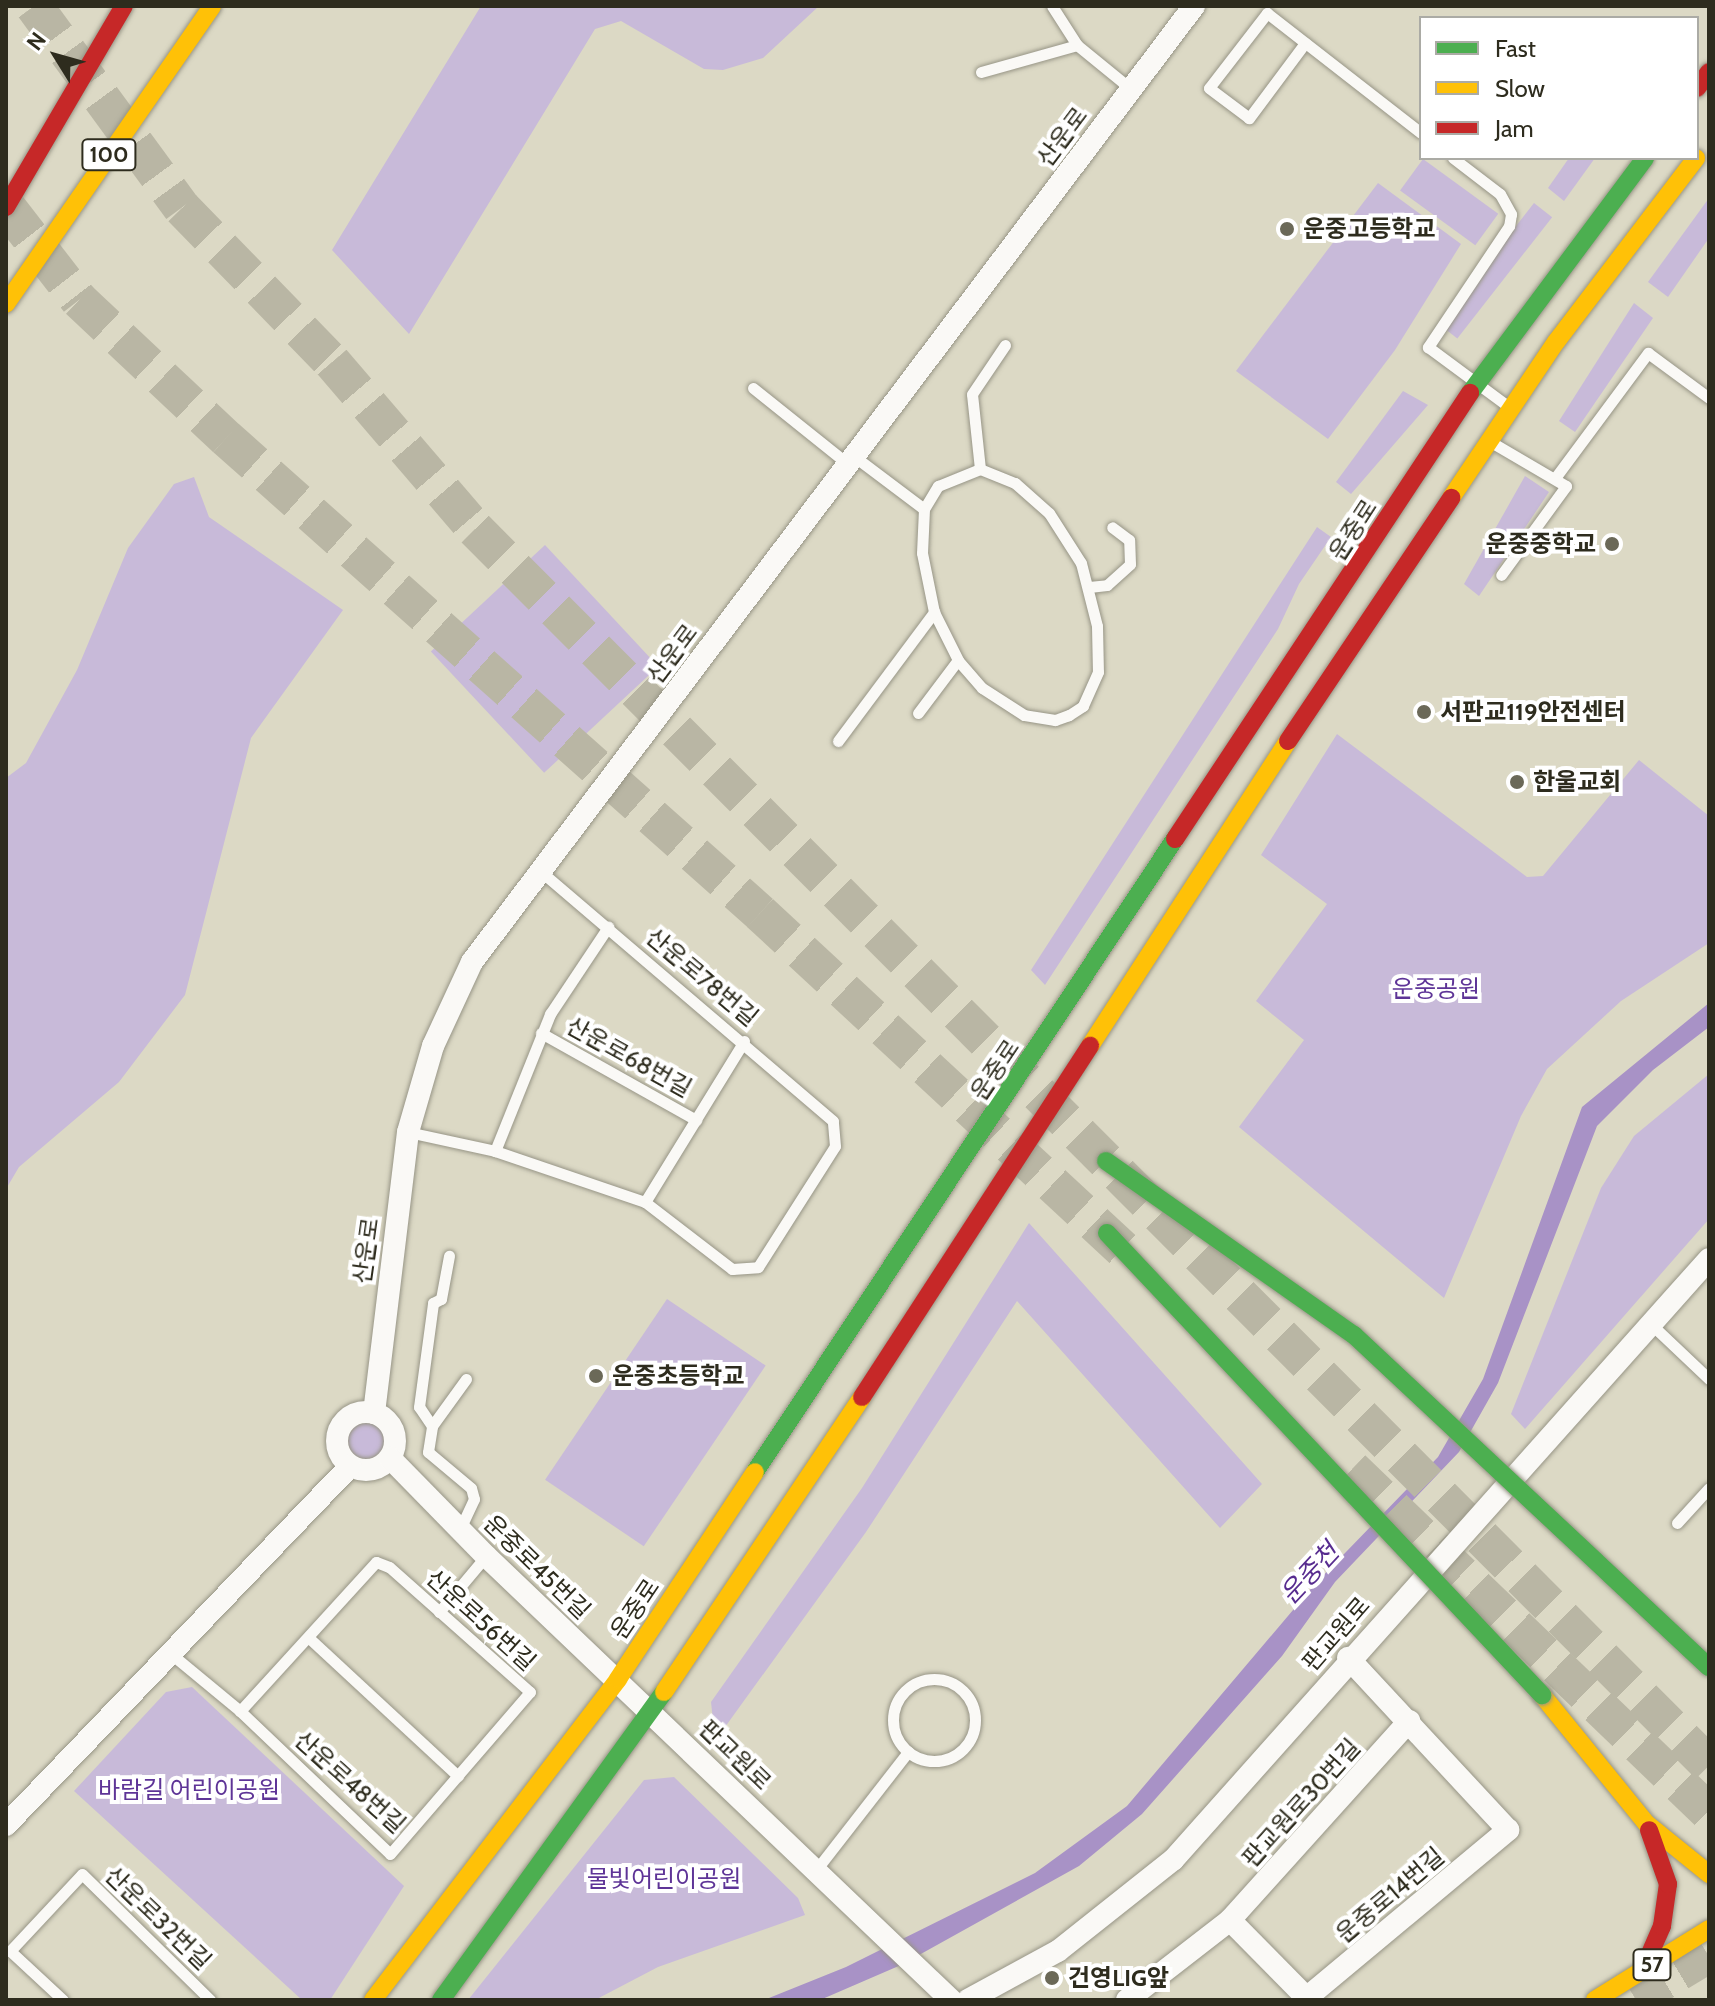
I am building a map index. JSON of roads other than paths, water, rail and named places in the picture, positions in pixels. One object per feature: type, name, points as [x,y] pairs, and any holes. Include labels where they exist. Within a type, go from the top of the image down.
[{"type":"main road","name":"100","points":[[6,207],[124,6]]},
{"type":"main road","name":"100","points":[[6,304],[212,6]]},
{"type":"main road","name":"운중로","points":[[373,2000],[618,1679],[1476,384],[1644,160]]},
{"type":"main road","points":[[441,2000],[732,1598],[1149,954],[1556,342],[1694,160]]},
{"type":"main road","points":[[1106,1161],[1354,1335],[1547,1509],[1709,1667]]},
{"type":"main road","points":[[1107,1233],[1482,1626],[1647,1824],[1682,1857],[1709,1874]]},
{"type":"main road","points":[[1642,1972],[1662,1926],[1668,1884],[1647,1824]]},
{"type":"main road","name":"57","points":[[1595,2000],[1709,1929]]},
{"type":"street","name":"산운로","points":[[374,1413],[408,1132],[428,1060],[457,989],[486,939],[852,461],[1194,6]]},
{"type":"street","name":"판교원로","points":[[968,2000],[1058,1951],[1173,1860],[1233,1798],[1348,1658],[1653,1326],[1709,1259]]},
{"type":"street","points":[[374,1413],[394,1431],[390,1458],[367,1471],[350,1466],[339,1451],[342,1425],[357,1414],[374,1413]]},
{"type":"street","name":"운중로45번길","points":[[390,1458],[486,1556],[651,1711]]},
{"type":"street","points":[[6,1825],[350,1466]]},
{"type":"street","points":[[1348,1658],[1409,1721]]},
{"type":"street","name":"판교원로","points":[[651,1711],[951,2000]]},
{"type":"street","name":"운중로14번길","points":[[1306,1999],[1508,1830],[1409,1721]]},
{"type":"street","name":"판교원로30번길","points":[[1127,2000],[1230,1920],[1409,1721]]},
{"type":"street","points":[[1230,1920],[1306,1999]]},
{"type":"lane","points":[[1052,6],[1077,45],[1131,89]]},
{"type":"lane","points":[[1305,43],[1249,118],[1209,88],[1267,13],[1419,131]]},
{"type":"lane","points":[[981,72],[1077,45]]},
{"type":"lane","points":[[1456,160],[1500,194],[1511,214],[1509,226],[1428,347],[1512,410]]},
{"type":"lane","points":[[980,469],[972,394],[1005,345]]},
{"type":"lane","points":[[1555,478],[1648,353],[1709,398]]},
{"type":"lane","points":[[753,388],[852,461],[924,509]]},
{"type":"lane","points":[[1491,442],[1566,486],[1501,575]]},
{"type":"lane","points":[[980,469],[1015,483],[1049,513],[1073,545],[1089,587],[1098,672],[1083,706],[1069,715],[1039,718],[1009,708],[958,660],[934,612],[922,553],[924,509],[938,486],[980,469]]},
{"type":"lane","points":[[1089,587],[1107,585],[1130,564],[1129,540],[1112,527]]},
{"type":"lane","points":[[838,741],[934,612]]},
{"type":"lane","points":[[918,713],[958,660]]},
{"type":"lane","name":"산운로78번길","points":[[539,870],[744,1041],[833,1121],[835,1146],[758,1267],[732,1269],[645,1202]]},
{"type":"lane","name":"산운로68번길","points":[[495,1151],[541,1033],[608,927]]},
{"type":"lane","name":"산운로68번길","points":[[541,1033],[696,1120]]},
{"type":"lane","name":"산운로68번길","points":[[645,1202],[744,1041]]},
{"type":"lane","points":[[408,1132],[495,1151],[645,1202]]},
{"type":"lane","points":[[432,1426],[419,1407],[433,1303],[441,1299],[449,1256]]},
{"type":"lane","points":[[1653,1326],[1709,1379]]},
{"type":"lane","points":[[460,1529],[474,1499],[471,1488],[428,1452],[432,1426],[466,1379]]},
{"type":"lane","points":[[1677,1523],[1709,1488]]},
{"type":"lane","points":[[439,1612],[486,1556]]},
{"type":"lane","name":"산운로56번길","points":[[309,1638],[376,1562],[439,1612],[530,1692],[508,1717]]},
{"type":"lane","points":[[240,1711],[309,1638],[458,1776]]},
{"type":"lane","name":"산운로48번길","points":[[169,1652],[240,1711],[390,1854],[508,1717]]},
{"type":"lane","points":[[925,1680],[938,1680],[962,1690],[975,1714],[969,1741],[960,1752],[934,1762],[908,1752],[895,1731],[893,1717],[903,1694],[925,1680]]},
{"type":"lane","points":[[816,1870],[908,1752]]},
{"type":"lane","name":"산운로32번길","points":[[63,2000],[8,1954],[82,1874],[210,2000]]},
{"type":"tunnel","points":[[34,6],[182,208],[332,362],[475,529],[1709,1765]]},
{"type":"tunnel","points":[[6,206],[79,300],[226,438],[760,913],[1131,1257]]},
{"type":"tunnel","points":[[1352,1469],[1709,1813]]},
{"type":"tunnel","points":[[1636,2000],[1709,1956]]},
{"type":"place","name":"운중고등학교","points":[[1287,229]]},
{"type":"place","name":"운중중학교","points":[[1612,544]]},
{"type":"place","name":"서판교119안전센터","points":[[1424,712]]},
{"type":"place","name":"한울교회","points":[[1517,782]]},
{"type":"place","name":"운중초등학교","points":[[596,1376]]},
{"type":"place","name":"건영LIG앞","points":[[1052,1978]]},
{"type":"park label","name":"운중공원","points":[[1436,989]]},
{"type":"park label","name":"바람길 어린이공원","points":[[189,1790]]},
{"type":"park label","name":"물빛어린이공원","points":[[664,1879]]},
{"type":"water label","name":"운중천","points":[[1310,1574]]}]
